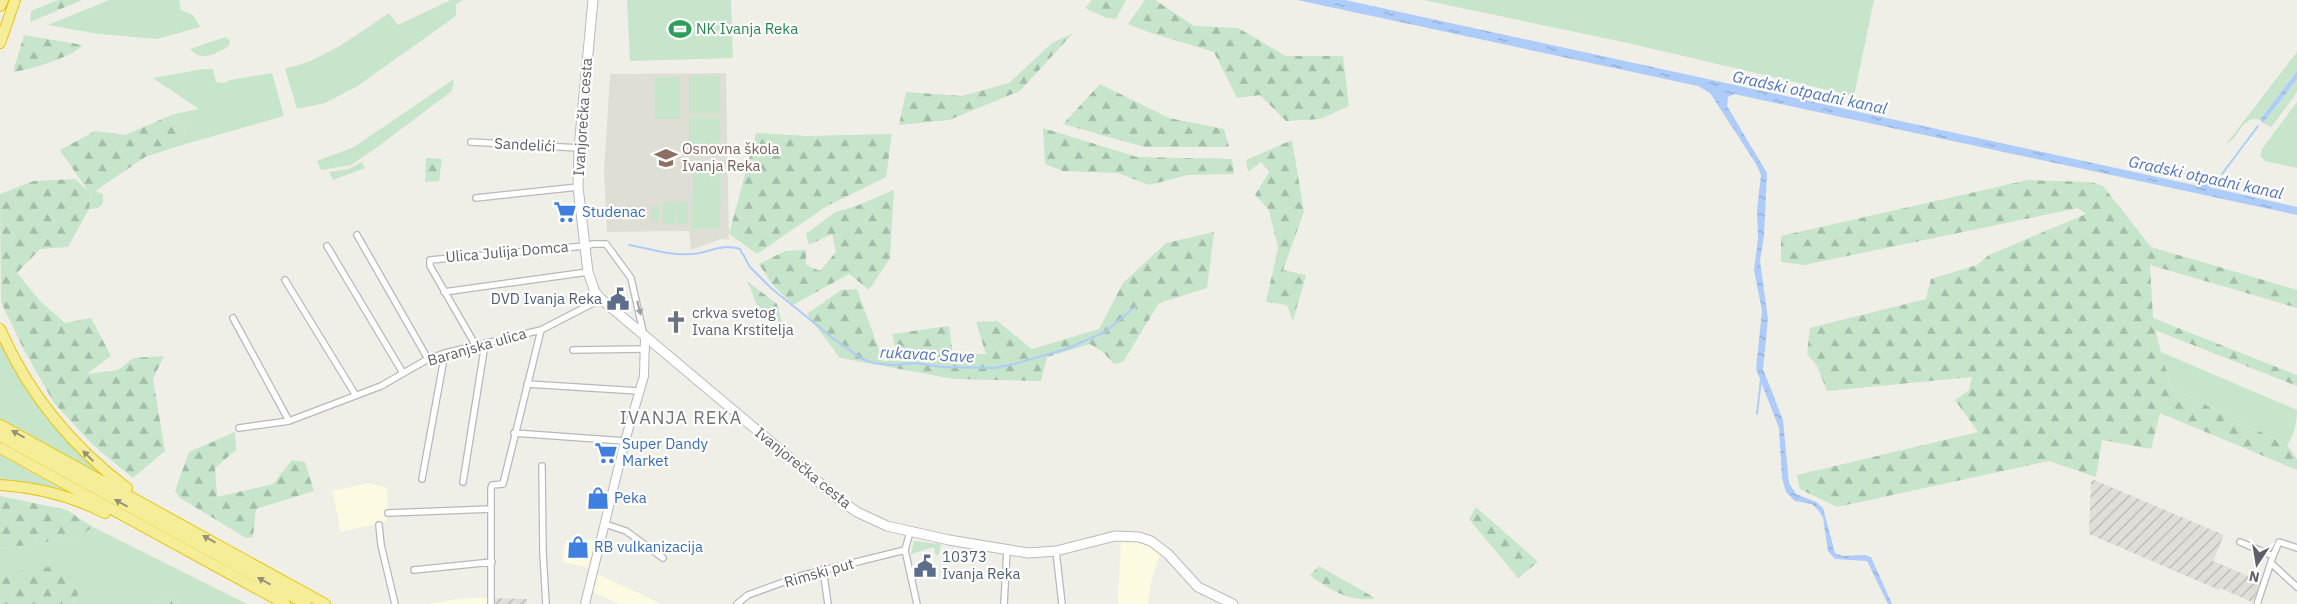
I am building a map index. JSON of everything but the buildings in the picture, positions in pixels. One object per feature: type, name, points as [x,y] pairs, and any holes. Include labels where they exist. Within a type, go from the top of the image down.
[{"type":"highway","points":[[0,6],[3,0]]},
{"type":"highway","points":[[0,43],[15,0]]},
{"type":"highway","points":[[0,329],[25,377],[62,431],[108,474],[141,497],[153,508]]},
{"type":"highway","points":[[0,425],[325,604]]},
{"type":"highway","points":[[0,436],[306,604]]},
{"type":"highway","points":[[0,448],[285,604]]},
{"type":"highway","points":[[0,484],[34,489],[63,497],[96,509],[150,536],[160,536]]},
{"type":"main road","name":"Ivanjorečka cesta","points":[[593,0],[579,148],[578,187],[588,272],[595,292],[601,299],[848,506],[878,523],[910,532],[1038,554],[1056,552],[1114,536],[1139,537],[1158,546],[1205,592],[1233,604]]},
{"type":"street","name":"Sandelići","points":[[471,142],[579,148]]},
{"type":"street","points":[[476,198],[578,187]]},
{"type":"street","points":[[357,235],[428,360]]},
{"type":"street","name":"Ulica Julija Domca","points":[[444,292],[430,266],[430,260],[606,244],[631,278],[645,337]]},
{"type":"street","points":[[327,246],[403,373]]},
{"type":"street","points":[[476,346],[444,292],[588,272]]},
{"type":"street","points":[[285,280],[355,394]]},
{"type":"street","name":"Baranjska ulica","points":[[238,428],[288,421],[355,394],[381,386],[428,360],[445,353],[541,330],[601,299]]},
{"type":"street","points":[[233,318],[288,421]]},
{"type":"street","points":[[491,604],[491,488],[492,485],[504,484],[514,433],[541,330]]},
{"type":"street","points":[[585,604],[625,441],[644,376],[645,337]]},
{"type":"street","points":[[463,482],[485,344]]},
{"type":"street","points":[[573,350],[646,349]]},
{"type":"street","points":[[422,478],[445,353]]},
{"type":"street","points":[[527,384],[639,391]]},
{"type":"street","points":[[514,433],[625,441]]},
{"type":"street","points":[[542,466],[542,552],[546,604]]},
{"type":"street","points":[[388,513],[491,509]]},
{"type":"street","points":[[605,524],[626,531],[663,558]]},
{"type":"street","points":[[379,525],[380,545],[395,604]]},
{"type":"street","points":[[910,532],[905,550],[916,604]]},
{"type":"street","points":[[2240,542],[2273,556]]},
{"type":"street","points":[[2259,603],[2279,542],[2297,548]]},
{"type":"street","name":"Rimski put","points":[[737,604],[748,595],[822,569],[905,550]]},
{"type":"street","points":[[1004,604],[1007,550]]},
{"type":"street","points":[[1056,552],[1062,604]]},
{"type":"street","points":[[414,570],[492,562]]},
{"type":"street","points":[[2272,564],[2297,587]]},
{"type":"street","points":[[822,569],[828,604]]},
{"type":"shaded area","name":"Osnovna škola Ivanja Reka","points":[[726,73],[729,240],[721,239],[691,250],[689,231],[607,232],[604,171],[610,74]]},
{"type":"shaded area","points":[[2094,480],[2224,535],[2213,561],[2262,582],[2252,602],[2220,588],[2219,590],[2089,534],[2091,481]]},
{"type":"shaded area","points":[[368,483],[387,488],[388,511],[386,522],[341,532],[332,491]]},
{"type":"shaded area","points":[[572,536],[597,542],[591,568],[562,562],[564,545],[567,545]]},
{"type":"shaded area","points":[[1121,539],[1150,544],[1161,553],[1151,581],[1148,604],[1118,604]]},
{"type":"shaded area","points":[[595,573],[660,604],[619,604],[591,591]]},
{"type":"shaded area","points":[[487,597],[487,604],[427,604],[457,599]]},
{"type":"shaded area","points":[[493,598],[527,599],[527,604],[493,604]]},
{"type":"green space","points":[[58,0],[82,0],[30,22],[31,11]]},
{"type":"green space","points":[[109,0],[179,0],[181,10],[193,15],[200,27],[157,39],[99,34],[48,25]]},
{"type":"green space","points":[[451,0],[463,0],[456,4],[456,16],[356,87],[325,103],[297,109],[285,68],[325,54],[389,13],[398,25]]},
{"type":"green space","name":"NK Ivanja Reka","points":[[627,0],[731,0],[733,58],[630,61]]},
{"type":"green space","points":[[1092,0],[1126,0],[1116,19],[1106,18],[1085,8]]},
{"type":"green space","points":[[1145,0],[1155,0],[1194,26],[1238,28],[1286,56],[1343,56],[1349,106],[1320,119],[1286,121],[1260,95],[1237,98],[1214,52],[1128,24]]},
{"type":"green space","points":[[1423,0],[1874,0],[1854,96],[1628,43]]},
{"type":"green space","points":[[1073,33],[1020,91],[949,120],[899,125],[906,92],[962,96],[1009,83],[1052,43]]},
{"type":"green space","points":[[24,35],[83,45],[78,50],[61,58],[40,66],[13,72]]},
{"type":"green space","points":[[225,37],[230,40],[229,46],[215,54],[199,55],[190,49]]},
{"type":"green space","points":[[2297,52],[2297,71],[2260,120],[2256,119],[2247,122],[2234,138],[2226,144]]},
{"type":"green space","points":[[213,69],[216,82],[224,83],[230,80],[272,73],[284,116],[182,145],[186,127],[174,114],[199,109],[153,78]]},
{"type":"green space","points":[[689,76],[720,76],[720,114],[689,114]]},
{"type":"green space","points":[[654,77],[680,77],[680,119],[655,119]]},
{"type":"green space","points":[[454,79],[452,91],[372,151],[351,165],[321,170],[317,161],[354,147]]},
{"type":"green space","points":[[2297,79],[2297,92],[2273,125],[2271,127],[2263,123]]},
{"type":"green space","points":[[1100,84],[1169,118],[1224,129],[1229,147],[1144,147],[1063,124]]},
{"type":"green space","points":[[2297,102],[2297,168],[2265,161],[2260,156],[2262,149]]},
{"type":"green space","points":[[174,114],[186,127],[182,145],[145,157],[91,194],[89,209],[68,247],[40,249],[17,273],[41,302],[65,323],[91,318],[111,356],[87,374],[118,370],[133,358],[164,356],[153,379],[165,451],[133,478],[92,444],[54,403],[24,350],[1,302],[0,194],[34,181],[75,179],[88,191],[60,150],[95,131],[125,135]]},
{"type":"green space","points":[[689,117],[720,117],[720,145],[689,145]]},
{"type":"green space","points":[[1043,128],[1137,157],[1232,159],[1234,174],[1188,175],[1149,185],[1118,173],[1063,171],[1045,164]]},
{"type":"green space","points":[[756,133],[806,136],[892,134],[886,177],[827,206],[757,254],[729,234]]},
{"type":"green space","points":[[1292,140],[1304,212],[1283,270],[1306,275],[1293,321],[1287,305],[1266,302],[1278,248],[1269,210],[1255,195],[1269,172],[1261,162],[1248,172],[1246,160]]},
{"type":"green space","points":[[426,158],[442,159],[439,181],[425,182]]},
{"type":"green space","points":[[362,162],[365,168],[333,180],[329,172],[349,169]]},
{"type":"green space","points":[[693,164],[721,164],[720,229],[692,229]]},
{"type":"green space","points":[[2028,180],[2091,182],[2103,186],[2151,247],[2297,290],[2297,308],[2150,265],[2153,318],[2297,375],[2297,386],[2155,330],[2171,388],[2287,445],[2297,459],[2297,470],[2160,413],[2151,449],[2102,440],[2096,477],[2049,461],[1837,507],[1800,489],[1797,475],[1978,432],[1955,400],[1969,390],[1972,377],[1827,391],[1817,366],[1807,354],[1810,328],[1926,299],[1931,279],[1977,265],[1989,255],[2086,214],[2078,208],[1804,265],[1781,262],[1781,236]]},
{"type":"green space","points":[[894,190],[890,258],[869,290],[849,274],[793,305],[772,284],[759,264],[785,251],[806,250],[806,265],[820,271],[836,252],[832,234],[809,245],[806,234],[835,212],[856,206]]},
{"type":"green space","points":[[95,191],[103,194],[103,203],[98,208],[89,209],[91,194]]},
{"type":"green space","points":[[662,202],[675,202],[675,224],[663,224]]},
{"type":"green space","points":[[676,202],[688,202],[688,224],[677,224]]},
{"type":"green space","points":[[651,206],[659,206],[659,221],[651,221]]},
{"type":"green space","points":[[1214,232],[1207,288],[1159,303],[1123,362],[1114,364],[1104,353],[1090,344],[1047,357],[1041,381],[954,379],[840,358],[807,314],[841,290],[857,289],[883,361],[899,360],[892,334],[949,326],[953,354],[986,354],[976,322],[997,321],[1032,349],[1099,329],[1123,283],[1166,243]]},
{"type":"green space","points":[[748,282],[777,304],[783,326],[758,308]]},
{"type":"green space","points":[[0,337],[7,353],[112,482],[0,421]]},
{"type":"green space","points":[[2161,352],[2297,410],[2292,438],[2287,445],[2171,388]]},
{"type":"green space","points":[[235,432],[236,450],[215,468],[217,497],[273,484],[292,460],[305,462],[314,491],[256,509],[253,537],[246,538],[180,498],[175,491],[189,452]]},
{"type":"green space","points":[[0,455],[80,499],[0,482]]},
{"type":"green space","points":[[0,496],[67,510],[93,527],[79,537],[0,549]]},
{"type":"green space","points":[[1476,507],[1538,562],[1518,578],[1469,519]]},
{"type":"green space","points":[[93,527],[247,604],[184,604],[164,593],[157,604],[73,604],[87,575],[0,574],[0,549],[78,537]]},
{"type":"green space","points":[[914,541],[941,544],[939,554],[936,556],[934,547],[911,554]]},
{"type":"green space","points":[[1319,566],[1375,598],[1358,599],[1333,590],[1310,575]]},
{"type":"green space","points":[[49,567],[88,575],[73,604],[0,604],[0,574]]},
{"type":"green space","points":[[164,593],[184,604],[157,604]]},
{"type":"water","points":[[1297,0],[1345,0],[2194,185],[2200,183],[2212,185],[2209,187],[2297,207],[2297,215],[1734,94],[1728,97],[1727,106],[1767,173],[1764,235],[1760,261],[1768,319],[1763,369],[1783,420],[1789,483],[1796,494],[1816,502],[1823,508],[1835,553],[1843,556],[1865,555],[1871,557],[1892,604],[1888,604],[1867,561],[1835,559],[1828,551],[1823,518],[1818,510],[1812,504],[1795,501],[1786,492],[1782,478],[1779,428],[1756,369],[1762,311],[1754,270],[1758,239],[1757,209],[1761,175],[1756,164],[1710,93],[1698,86]]},
{"type":"water","points":[[2297,71],[2297,79],[2263,123],[2260,120]]},
{"type":"waterway","name":"Gradski otpadni kanal","points":[[2222,174],[2258,126]]},
{"type":"waterway","name":"rukavac Save","points":[[629,245],[667,253],[683,254],[727,247],[740,249],[750,267],[771,288],[834,339],[862,359],[874,363],[892,365],[914,363],[942,367],[994,368],[1014,364],[1066,349],[1105,332],[1135,307]]},
{"type":"waterway","points":[[1757,414],[1761,379]]},
{"type":"place","name":"NK Ivanja Reka","points":[[680,29]]},
{"type":"place","name":"Osnovna škola Ivanja Reka","points":[[666,158]]},
{"type":"place","name":"Studenac","points":[[565,212]]},
{"type":"place","name":"DVD Ivanja Reka","points":[[618,299]]},
{"type":"place","name":"crkva svetog Ivana Krstitelja","points":[[676,322]]},
{"type":"place","name":"Super Dandy Market","points":[[606,453]]},
{"type":"place","name":"Peka","points":[[598,498]]},
{"type":"place","name":"RB vulkanizacija","points":[[578,547]]},
{"type":"place","name":"10373 Ivanja Reka","points":[[925,566]]},
{"type":"district","name":"IVANJA REKA","points":[[681,418]]}]
